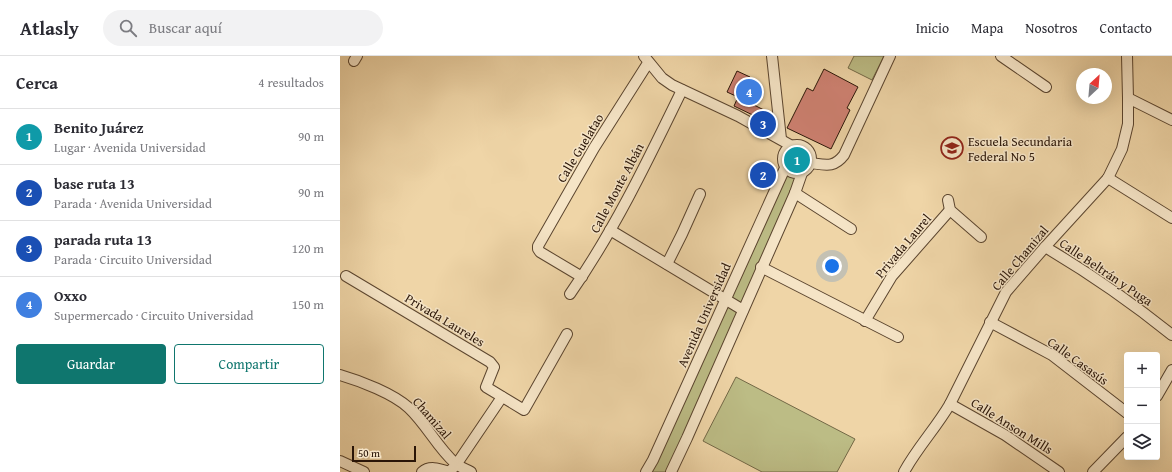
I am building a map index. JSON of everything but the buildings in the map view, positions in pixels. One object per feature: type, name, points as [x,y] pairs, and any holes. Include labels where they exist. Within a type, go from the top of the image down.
[{"type":"street","points":[[772,56],[781,139]]},
{"type":"street","points":[[811,163],[830,165],[839,162],[844,155],[890,56]]},
{"type":"street","points":[[1001,56],[1046,87]]},
{"type":"street","name":"Calle Chamizal","points":[[904,472],[913,456],[939,422],[950,404],[1006,292],[1108,178],[1122,149],[1128,124],[1126,56]]},
{"type":"street","points":[[646,59],[662,78],[682,90],[738,116],[792,146]]},
{"type":"street","name":"Calle Guelatao","points":[[582,277],[540,252],[538,246],[646,59]]},
{"type":"street","name":"Calle Monte Albán","points":[[570,294],[610,230],[645,166],[682,90]]},
{"type":"street","points":[[1128,98],[1172,120]]},
{"type":"street","points":[[671,472],[688,438],[795,193],[802,173],[809,168],[811,163],[811,154],[805,147],[796,145],[786,149],[783,155],[785,168],[793,173],[802,173]]},
{"type":"street","name":"Avenida Universidad","points":[[646,472],[653,460],[785,168]]},
{"type":"street","points":[[1108,178],[1172,218]]},
{"type":"street","points":[[795,193],[851,230]]},
{"type":"street","points":[[667,264],[700,194]]},
{"type":"street","points":[[948,200],[950,210],[981,237]]},
{"type":"street","name":"Privada Laurel","points":[[865,321],[892,276],[950,210]]},
{"type":"street","points":[[610,230],[743,310]]},
{"type":"street","name":"Calle Beltrán y Puga","points":[[1045,247],[1106,285],[1172,335]]},
{"type":"street","points":[[762,267],[898,337]]},
{"type":"street","name":"Privada Laureles","points":[[346,276],[490,362],[494,367],[486,387],[502,397]]},
{"type":"street","name":"Calle Casasús","points":[[990,322],[1052,355],[1124,411]]},
{"type":"street","points":[[451,469],[502,397],[524,410],[567,334]]},
{"type":"street","points":[[1160,391],[1172,370]]},
{"type":"street","name":"Chamizal","points":[[340,375],[357,380],[396,399],[409,408],[420,420],[451,469]]},
{"type":"street","name":"Calle Anson Mills","points":[[950,404],[1005,435],[1059,472]]},
{"type":"street","points":[[1093,472],[1124,440]]},
{"type":"street","points":[[340,461],[364,472]]},
{"type":"street","points":[[422,472],[434,467],[471,472]]},
{"type":"green space","points":[[854,56],[884,56],[872,80],[848,68]]},
{"type":"green space","points":[[785,174],[797,179],[741,303],[731,297]]},
{"type":"green space","points":[[727,304],[739,312],[667,472],[650,472]]},
{"type":"green space","points":[[736,377],[855,439],[837,472],[762,472],[703,441]]},
{"type":"place","name":"Oxxo","points":[[749,92]]},
{"type":"place","name":"parada ruta 13","points":[[763,124]]},
{"type":"place","name":"Escuela Secundaria Federal No 5","points":[[952,148]]},
{"type":"place","name":"Benito Juárez","points":[[797,160]]},
{"type":"place","name":"base ruta 13","points":[[763,175]]}]
